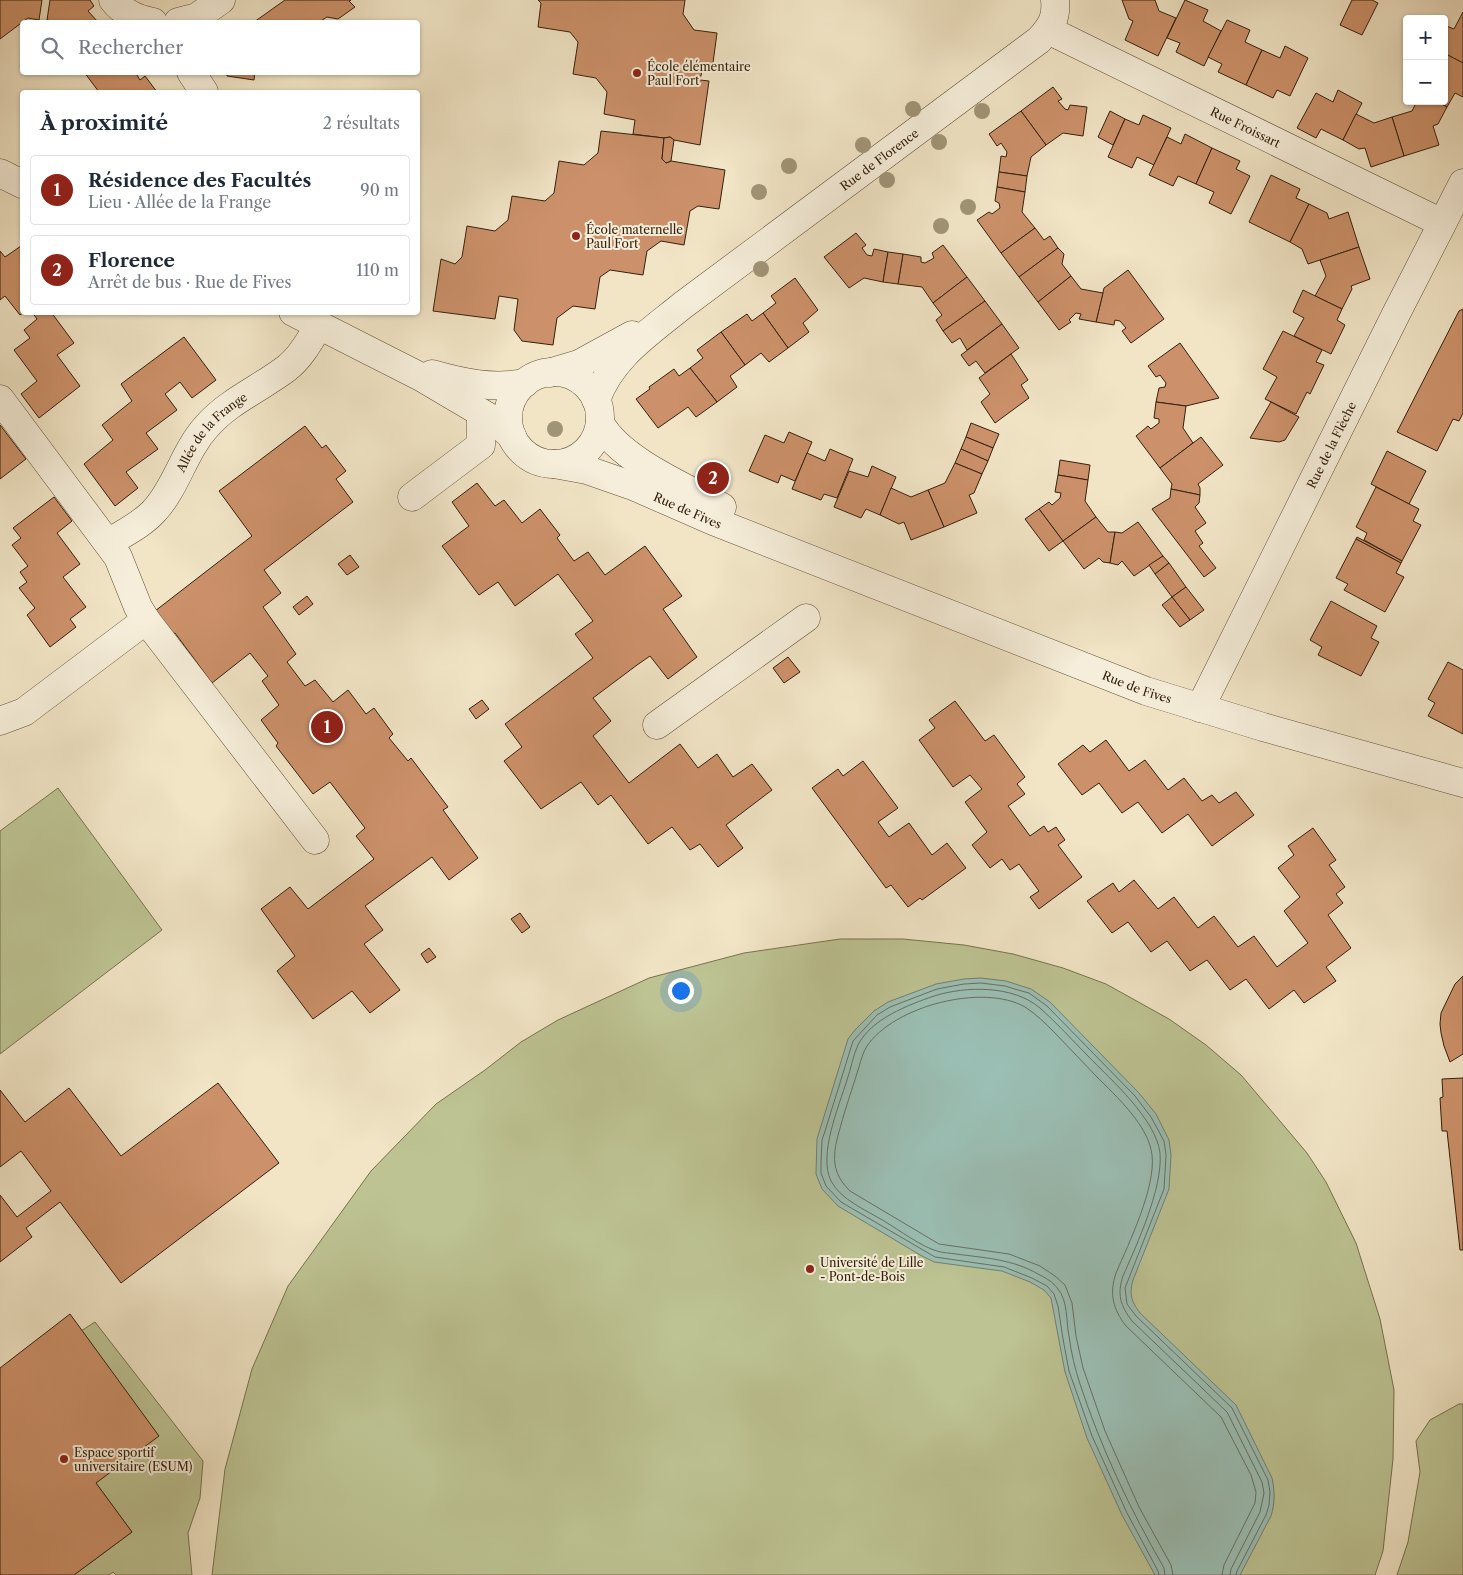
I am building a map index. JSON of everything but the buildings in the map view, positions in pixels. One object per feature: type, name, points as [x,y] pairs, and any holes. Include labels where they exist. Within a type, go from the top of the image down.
[{"type":"street","points":[[113,0],[127,14],[141,20]]},
{"type":"street","points":[[184,20],[197,16],[220,0]]},
{"type":"street","points":[[1048,30],[1054,22],[1055,0]]},
{"type":"street","name":"Rue Froissart","points":[[1048,30],[1442,223]]},
{"type":"street","name":"Rue de Florence","points":[[598,411],[608,374],[617,361],[630,349],[683,305],[1039,40],[1048,30]]},
{"type":"street","points":[[193,75],[203,90]]},
{"type":"street","points":[[0,173],[20,183]]},
{"type":"street","name":"Rue de la Flèche","points":[[1200,708],[1463,183]]},
{"type":"street","name":"Rue de Florence","points":[[537,378],[584,361],[683,305]]},
{"type":"street","points":[[299,315],[385,358],[482,413],[512,436]]},
{"type":"street","name":"Allée de la Frange","points":[[108,543],[156,510],[188,451],[207,425],[220,413],[289,366],[301,354],[319,325]]},
{"type":"street","points":[[385,358],[466,383],[500,387],[537,378],[568,375],[577,379],[585,384],[598,411],[598,434],[585,452],[576,459],[554,464],[538,461],[524,453],[512,436],[508,420],[515,395],[537,378]]},
{"type":"street","points":[[0,399],[118,557],[138,607],[146,620],[314,840]]},
{"type":"street","name":"Rue de Fives","points":[[598,411],[612,441],[645,465],[822,563]]},
{"type":"street","points":[[412,497],[481,445],[482,413]]},
{"type":"street","name":"Rue de Fives","points":[[554,464],[587,470],[633,486],[713,521],[1146,691],[1463,784]]},
{"type":"street","points":[[657,725],[806,618]]},
{"type":"street","points":[[0,721],[24,712],[146,620]]},
{"type":"green space","points":[[58,788],[162,930],[0,1054],[0,831]]},
{"type":"green space","name":"Université de Lille - Pont-de-Bois","points":[[840,939],[903,939],[964,945],[1013,954],[1063,968],[1106,984],[1169,1019],[1206,1045],[1241,1075],[1307,1153],[1326,1182],[1356,1243],[1380,1319],[1394,1390],[1393,1459],[1383,1551],[1375,1575],[212,1575],[225,1469],[252,1369],[288,1286],[371,1171],[436,1104],[521,1042],[558,1020],[649,978],[744,953]]},
{"type":"green space","points":[[95,1322],[203,1461],[200,1498],[188,1533],[192,1575],[116,1575],[113,1572],[109,1575],[74,1575],[132,1532],[96,1483],[81,1331]]},
{"type":"green space","points":[[1459,1404],[1463,1404],[1463,1575],[1397,1575],[1408,1542],[1420,1472],[1416,1441],[1430,1420]]},
{"type":"water","points":[[981,978],[1006,981],[1031,989],[1050,1002],[1139,1093],[1156,1114],[1169,1140],[1171,1155],[1169,1189],[1133,1280],[1132,1297],[1140,1313],[1236,1405],[1272,1478],[1274,1497],[1271,1516],[1240,1575],[1155,1575],[1122,1515],[1087,1438],[1065,1372],[1051,1298],[1044,1290],[1030,1282],[1002,1271],[934,1262],[838,1206],[822,1189],[816,1174],[817,1139],[848,1039],[874,1011],[888,1002],[936,984]]},
{"type":"place","name":"École élémentaire Paul Fort","points":[[637,73]]},
{"type":"place","name":"École maternelle Paul Fort","points":[[576,236]]},
{"type":"place","name":"Florence","points":[[713,478]]},
{"type":"place","name":"Résidence des Facultés","points":[[327,727]]},
{"type":"place","name":"Université de Lille - Pont-de-Bois","points":[[810,1269]]},
{"type":"place","name":"Espace sportif universitaire (ESUM)","points":[[64,1459]]}]
